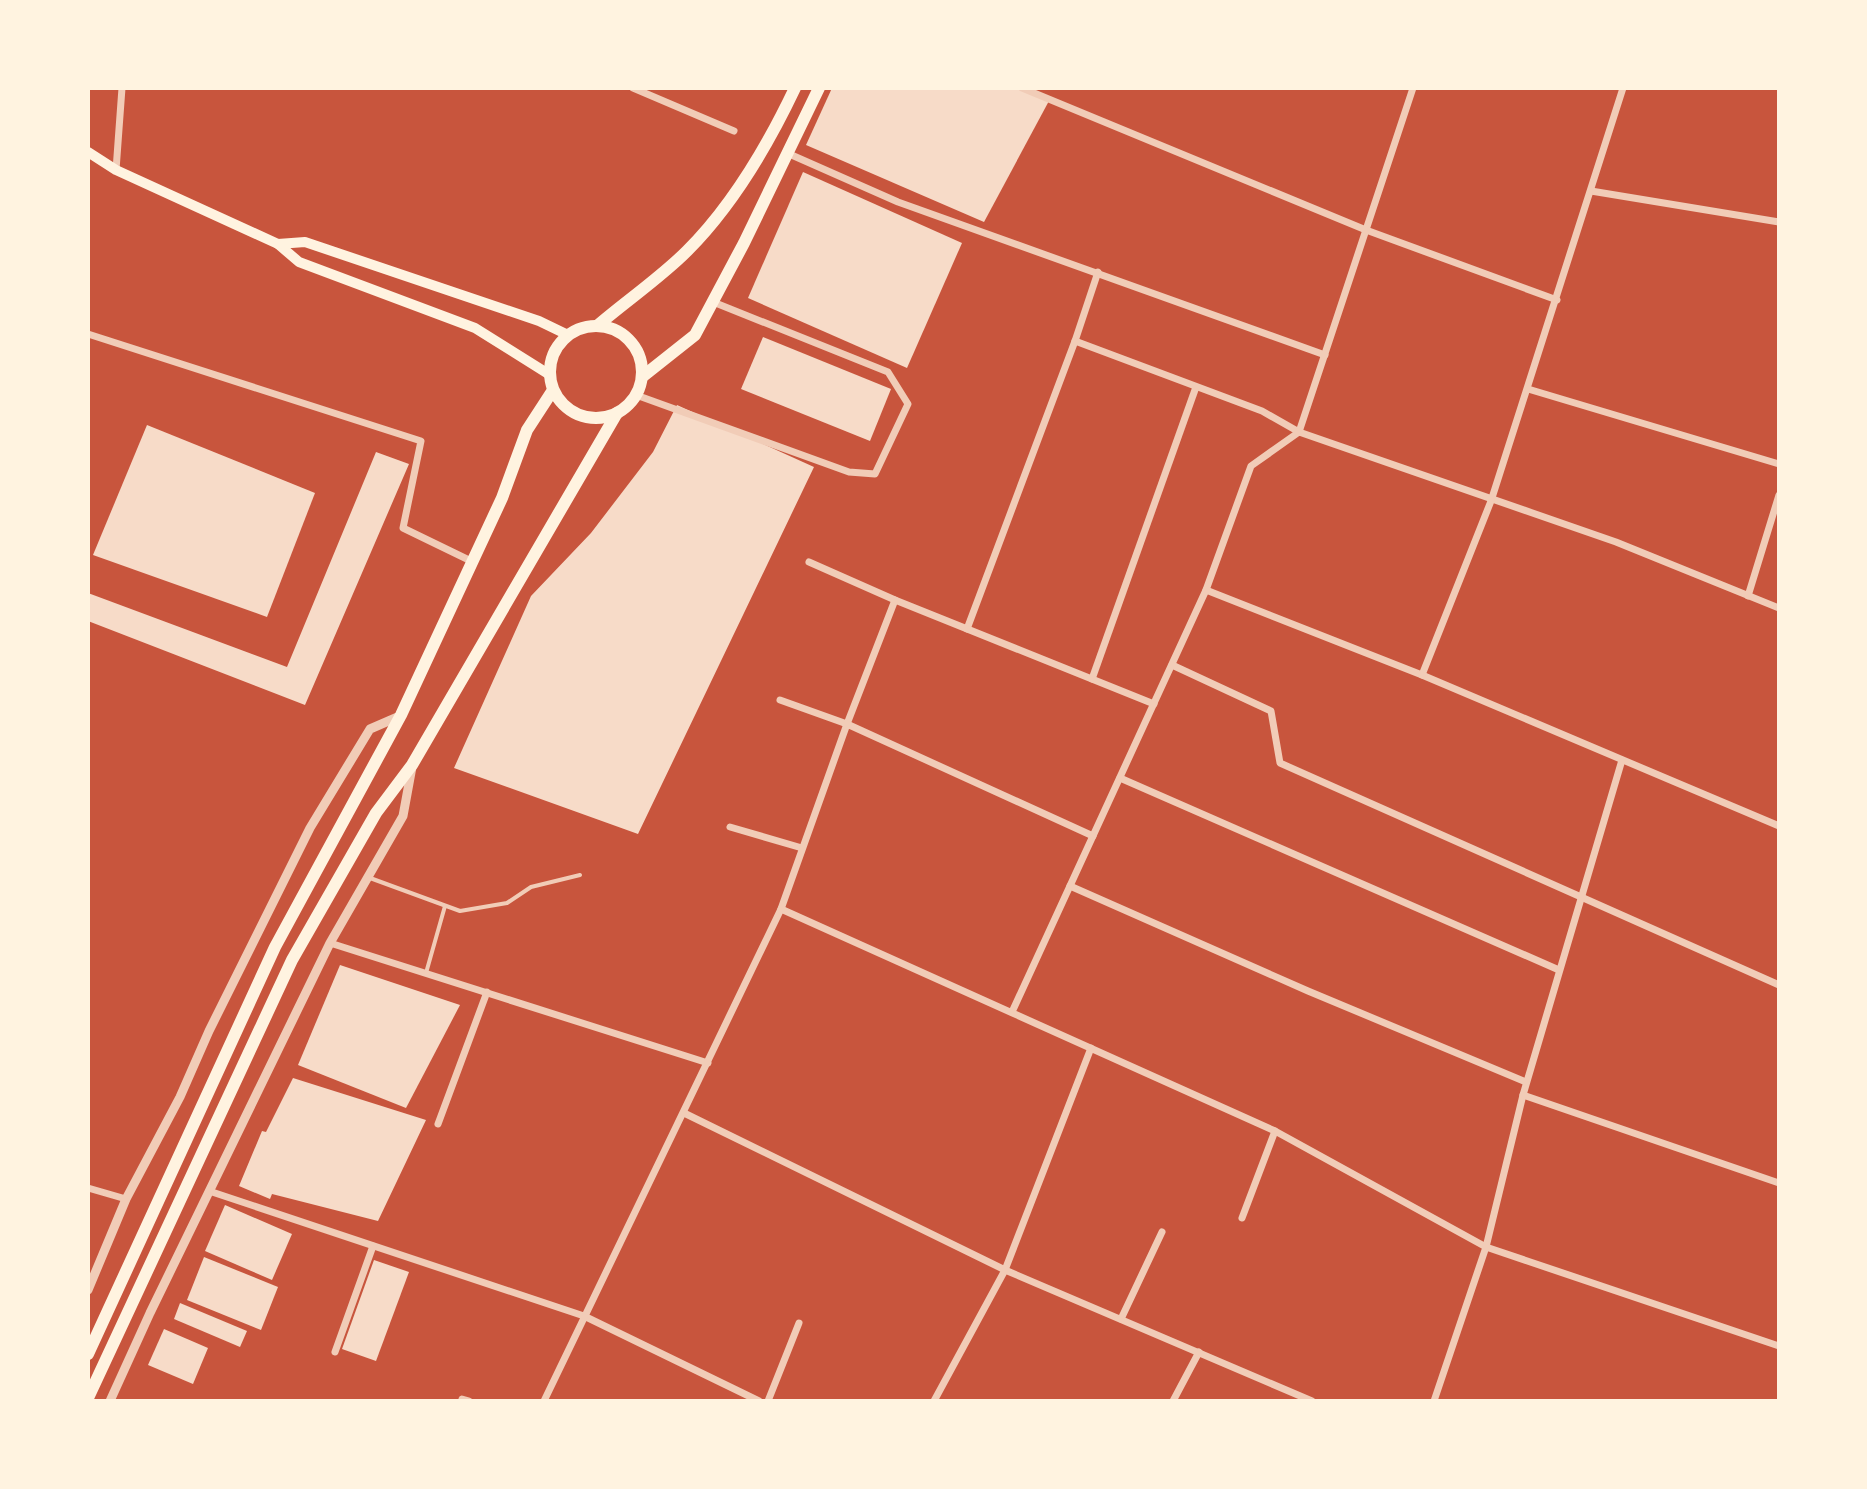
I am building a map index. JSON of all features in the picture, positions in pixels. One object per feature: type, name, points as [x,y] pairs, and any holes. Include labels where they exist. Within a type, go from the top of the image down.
[{"type":"highway","points":[[642,377],[695,335],[819,88]]},
{"type":"highway","points":[[597,326],[686,252],[726,205],[769,143],[794,90],[812,102]]},
{"type":"highway","points":[[597,326],[625,336],[635,348],[641,362],[642,377],[636,395],[617,413],[588,417],[574,412],[562,403],[553,390],[551,360],[557,346],[568,335],[581,328],[597,326]]},
{"type":"highway","points":[[88,1354],[275,947],[401,715],[502,498],[527,430],[553,390]]},
{"type":"highway","points":[[88,1398],[292,960],[376,813],[412,765],[617,413]]},
{"type":"main road","points":[[88,152],[116,170],[278,244],[299,262],[475,328],[550,375]]},
{"type":"main road","points":[[278,244],[305,242],[539,321],[568,335]]},
{"type":"street","points":[[116,170],[122,88]]},
{"type":"street","points":[[633,88],[734,131]]},
{"type":"street","points":[[1022,88],[1366,230],[1557,300]]},
{"type":"street","points":[[1012,1012],[1206,590],[1251,466],[1299,432],[1413,88]]},
{"type":"street","points":[[1422,675],[1491,501],[1623,88]]},
{"type":"street","points":[[787,153],[898,202],[1325,355]]},
{"type":"street","points":[[1591,191],[1779,222]]},
{"type":"street","points":[[967,629],[1098,272]]},
{"type":"street","points":[[636,395],[849,472],[875,474],[908,404],[888,372],[713,302]]},
{"type":"street","points":[[88,334],[421,441],[403,528],[471,561]]},
{"type":"street","points":[[1075,341],[1262,411],[1299,432],[1616,542],[1779,608]]},
{"type":"street","points":[[1092,679],[1196,387]]},
{"type":"street","points":[[1528,389],[1779,464]]},
{"type":"street","points":[[1748,596],[1779,495]]},
{"type":"street","points":[[809,562],[895,600],[1154,704]]},
{"type":"street","points":[[1206,590],[1422,675],[1779,826]]},
{"type":"street","points":[[544,1401],[781,909],[895,600]]},
{"type":"street","points":[[1172,665],[1271,711],[1280,763],[1779,985]]},
{"type":"street","points":[[780,700],[847,724],[1093,836]]},
{"type":"street","points":[[88,1290],[126,1199],[180,1097],[229,990],[310,828],[370,729],[401,715]]},
{"type":"street","points":[[1434,1401],[1486,1247],[1526,1082],[1622,760]]},
{"type":"street","points":[[110,1401],[330,943],[403,816],[412,765]]},
{"type":"street","points":[[1120,778],[1559,970]]},
{"type":"street","points":[[730,827],[802,848]]},
{"type":"street","points":[[1070,886],[1308,991],[1526,1082]]},
{"type":"street","points":[[781,909],[1275,1131],[1486,1247],[1779,1346]]},
{"type":"street","points":[[330,943],[708,1063]]},
{"type":"street","points":[[438,1124],[487,992]]},
{"type":"street","points":[[934,1401],[1005,1270],[1091,1048]]},
{"type":"street","points":[[1523,1095],[1779,1183]]},
{"type":"street","points":[[684,1113],[1005,1270],[1312,1401]]},
{"type":"street","points":[[1242,1218],[1275,1131]]},
{"type":"street","points":[[88,1188],[126,1199]]},
{"type":"street","points":[[209,1191],[584,1316],[759,1401]]},
{"type":"street","points":[[1121,1319],[1162,1232]]},
{"type":"street","points":[[335,1352],[373,1246]]},
{"type":"street","points":[[768,1401],[799,1323]]},
{"type":"street","points":[[1173,1401],[1199,1352]]},
{"type":"lane","points":[[368,878],[460,911],[507,903],[531,887],[580,875]]},
{"type":"lane","points":[[426,973],[445,906]]},
{"type":"building","points":[[832,88],[1022,88],[1050,99],[984,222],[806,145]]},
{"type":"building","points":[[803,172],[962,243],[907,368],[748,298]]},
{"type":"building","points":[[763,337],[891,389],[870,441],[741,389]]},
{"type":"building","points":[[677,405],[814,467],[638,834],[454,768],[531,596],[591,533],[653,452]]},
{"type":"building","points":[[147,425],[315,493],[267,617],[93,555]]},
{"type":"building","points":[[376,452],[409,464],[305,705],[88,621],[88,593],[287,667]]},
{"type":"building","points":[[340,965],[460,1005],[406,1108],[298,1065]]},
{"type":"building","points":[[293,1078],[426,1120],[378,1221],[272,1194],[270,1199],[239,1186],[262,1131],[266,1132]]},
{"type":"building","points":[[225,1205],[292,1234],[272,1280],[205,1251]]},
{"type":"building","points":[[204,1257],[278,1287],[261,1330],[187,1300]]},
{"type":"building","points":[[374,1260],[409,1272],[376,1361],[342,1349]]},
{"type":"building","points":[[180,1303],[247,1331],[240,1347],[174,1319]]},
{"type":"building","points":[[164,1329],[208,1348],[193,1384],[148,1365]]}]
